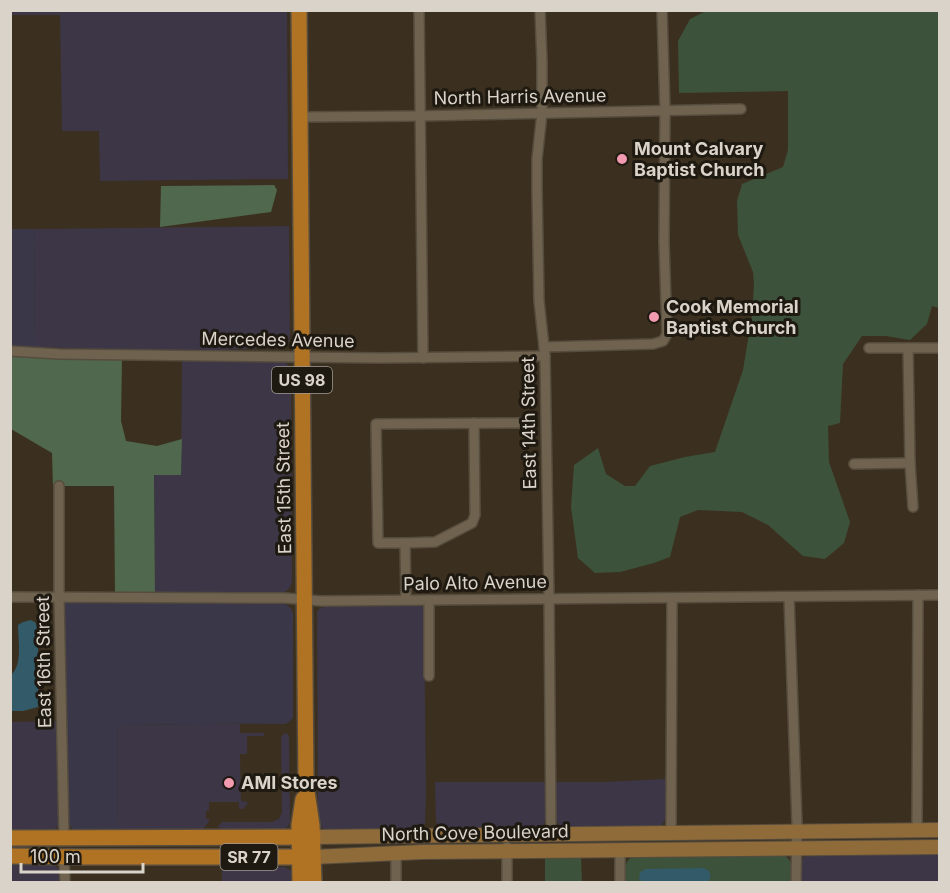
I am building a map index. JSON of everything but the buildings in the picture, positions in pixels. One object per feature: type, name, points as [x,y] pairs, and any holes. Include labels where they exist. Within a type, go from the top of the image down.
[{"type":"main road","name":"East 15th Street","points":[[298,10],[306,785],[299,825],[306,837],[306,857],[300,882]]},
{"type":"main road","name":"North Cove Boulevard","points":[[10,838],[939,830]]},
{"type":"main road","points":[[507,848],[546,841],[551,834]]},
{"type":"main road","name":"North Cove Boulevard","points":[[10,856],[306,857],[483,852],[507,848],[620,850],[939,847]]},
{"type":"main road","name":"East 15th Street","points":[[306,857],[314,882]]},
{"type":"street","points":[[419,10],[423,358]]},
{"type":"street","name":"East 14th Street","points":[[540,10],[542,113],[537,159],[537,190],[539,301],[545,351],[551,834]]},
{"type":"street","points":[[662,10],[665,110]]},
{"type":"street","name":"North Harris Avenue","points":[[300,117],[741,109]]},
{"type":"street","name":"Mercedes Avenue","points":[[10,351],[59,354],[423,358],[653,344],[663,341],[667,334],[664,242],[665,110]]},
{"type":"street","points":[[869,348],[939,348]]},
{"type":"street","points":[[908,348],[912,507]]},
{"type":"street","points":[[474,423],[475,516],[472,524],[435,542],[378,543],[376,424],[474,423],[525,423]]},
{"type":"street","points":[[854,464],[910,463]]},
{"type":"street","name":"East 16th Street","points":[[59,486],[64,838]]},
{"type":"street","points":[[405,543],[406,600]]},
{"type":"street","points":[[917,830],[918,595]]},
{"type":"street","name":"Palo Alto Avenue","points":[[10,597],[285,598],[322,601],[939,595]]},
{"type":"street","points":[[789,597],[796,882]]},
{"type":"street","points":[[671,833],[672,598]]},
{"type":"street","points":[[429,600],[429,676]]},
{"type":"street","points":[[507,848],[507,882]]},
{"type":"street","points":[[620,850],[620,882]]},
{"type":"street","points":[[396,854],[396,882]]},
{"type":"street","points":[[64,857],[65,882]]},
{"type":"shaded area","points":[[10,11],[287,11],[288,179],[100,181],[99,131],[62,131],[60,15],[11,15]]},
{"type":"shaded area","points":[[289,226],[290,333],[289,342],[282,348],[181,351],[35,347],[34,229]]},
{"type":"shaded area","points":[[10,229],[34,229],[35,347],[11,347]]},
{"type":"shaded area","points":[[182,359],[284,361],[289,366],[291,374],[292,582],[289,589],[283,593],[155,595],[154,474],[181,474]]},
{"type":"shaded area","points":[[64,601],[281,602],[285,604],[291,608],[293,613],[293,718],[285,723],[117,725],[118,831],[74,831],[69,824],[67,793]]},
{"type":"shaded area","points":[[424,605],[425,823],[421,829],[324,830],[318,823],[317,612],[320,608],[327,606]]},
{"type":"shaded area","points":[[59,721],[59,825],[53,831],[11,831],[11,722]]},
{"type":"shaded area","points":[[289,722],[286,724],[240,724],[240,733],[265,734],[247,736],[247,754],[240,754],[241,801],[248,803],[243,809],[239,809],[239,802],[209,802],[206,819],[209,819],[209,822],[201,831],[118,831],[117,725]]},
{"type":"shaded area","points":[[285,733],[289,737],[290,822],[288,826],[281,831],[222,831],[218,826],[222,822],[272,822],[279,819],[282,812],[281,737]]},
{"type":"shaded area","points":[[666,779],[666,818],[662,825],[565,828],[560,826],[556,820],[554,782]]},
{"type":"shaded area","points":[[435,782],[546,782],[546,820],[543,825],[536,828],[443,828],[437,825],[436,820]]},
{"type":"shaded area","points":[[939,853],[939,882],[801,882],[801,862],[809,855]]},
{"type":"shaded area","points":[[11,863],[54,864],[60,871],[61,882],[11,882]]},
{"type":"shaded area","points":[[222,867],[285,867],[293,873],[294,882],[222,882]]},
{"type":"green space","points":[[708,10],[939,11],[939,308],[932,306],[927,324],[910,340],[886,336],[862,336],[843,364],[840,423],[828,426],[829,462],[850,522],[844,543],[825,559],[803,556],[768,525],[742,512],[698,510],[680,517],[670,557],[620,572],[595,573],[578,558],[571,507],[574,465],[598,448],[606,474],[625,486],[635,486],[650,466],[715,452],[743,370],[752,316],[753,272],[738,235],[737,201],[742,184],[783,167],[788,150],[788,91],[679,93],[678,41],[690,19]]},
{"type":"green space","points":[[274,185],[277,190],[271,212],[160,227],[161,186]]},
{"type":"green space","points":[[11,356],[122,358],[121,421],[126,441],[157,446],[182,439],[181,475],[154,475],[155,595],[115,593],[114,486],[64,486],[63,482],[55,482],[53,487],[52,453],[11,429]]},
{"type":"green space","points":[[784,855],[791,864],[792,882],[624,882],[628,860],[635,856]]},
{"type":"green space","points":[[581,857],[582,882],[545,882],[545,858]]},
{"type":"water","points":[[31,620],[36,623],[38,631],[38,707],[11,711],[11,675],[15,671],[18,659],[18,625]]},
{"type":"water","points":[[704,868],[709,871],[710,875],[710,879],[706,882],[643,882],[639,879],[640,872],[646,869]]},
{"type":"place","name":"Mount Calvary Baptist Church","points":[[622,159]]},
{"type":"place","name":"Cook Memorial Baptist Church","points":[[654,317]]},
{"type":"place","name":"AMI Stores","points":[[229,783]]}]
